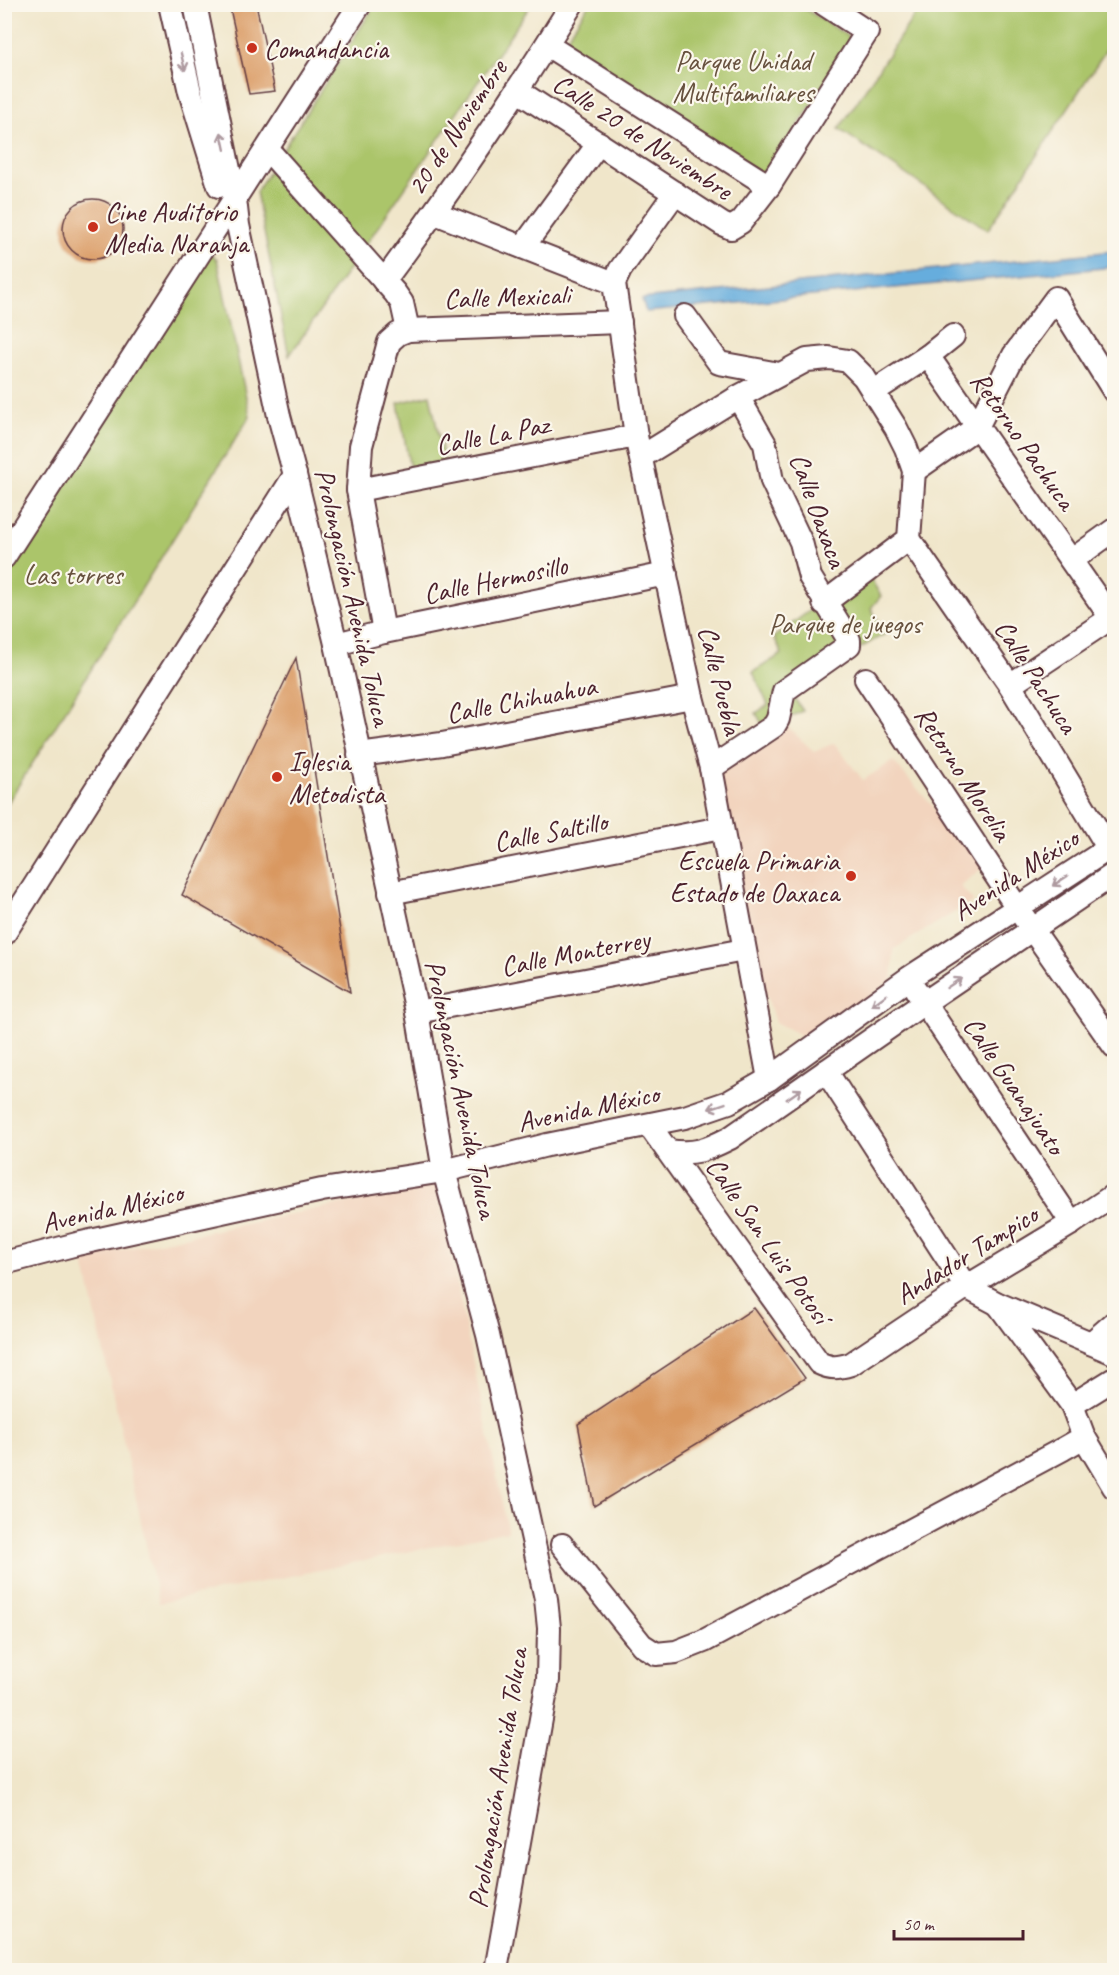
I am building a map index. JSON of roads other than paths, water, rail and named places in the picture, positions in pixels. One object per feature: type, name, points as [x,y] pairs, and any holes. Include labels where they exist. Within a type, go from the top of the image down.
[{"type":"street","points":[[170,4],[190,92],[233,211]]},
{"type":"street","points":[[195,4],[233,211]]},
{"type":"street","points":[[4,557],[233,211],[267,150],[360,4]]},
{"type":"street","name":"20 de Noviembre","points":[[384,281],[435,213],[518,91],[572,4]]},
{"type":"street","points":[[547,45],[769,186],[867,32],[824,4]]},
{"type":"street","points":[[190,92],[212,87]]},
{"type":"street","name":"Calle 20 de Noviembre","points":[[518,91],[731,228],[741,222],[769,186]]},
{"type":"street","points":[[523,247],[599,143]]},
{"type":"street","points":[[267,150],[384,281],[404,322]]},
{"type":"street","points":[[435,213],[523,247],[617,302],[620,270],[675,193]]},
{"type":"street","name":"Prolongación Avenida Toluca","points":[[233,211],[279,416],[336,644],[417,1012],[444,1171],[488,1335],[546,1599],[549,1628],[548,1680],[496,1971]]},
{"type":"street","points":[[914,471],[977,428],[1014,355],[1056,298],[1114,391]]},
{"type":"street","name":"Calle Mexicali","points":[[404,322],[617,302]]},
{"type":"street","name":"Calle Puebla","points":[[617,302],[639,446],[692,697],[711,768],[768,1079]]},
{"type":"street","points":[[685,316],[719,363],[779,374]]},
{"type":"street","name":"Prolongación Avenida Toluca","points":[[384,632],[358,490],[361,446],[389,342],[404,322]]},
{"type":"street","points":[[873,392],[928,356],[953,336]]},
{"type":"street","name":"Retorno Pachuca","points":[[928,356],[1113,620],[1010,685]]},
{"type":"street","points":[[639,446],[807,360],[829,358],[848,361],[864,377],[896,428],[914,471],[909,539],[824,603]]},
{"type":"street","name":"Calle Oaxaca","points":[[711,768],[774,726],[778,719],[784,691],[847,647],[849,640],[810,577],[801,542],[772,481],[765,444],[738,397]]},
{"type":"street","name":"Calle La Paz","points":[[358,490],[639,446]]},
{"type":"street","points":[[4,934],[295,475]]},
{"type":"street","points":[[1072,560],[1114,530]]},
{"type":"street","name":"Calle Pachuca","points":[[909,539],[1010,685],[1112,847]]},
{"type":"street","name":"Calle Hermosillo","points":[[336,644],[666,574]]},
{"type":"street","name":"Retorno Morelia","points":[[866,679],[1034,930]]},
{"type":"street","name":"Calle Chihuahua","points":[[359,755],[442,744],[692,697]]},
{"type":"street","name":"Calle Saltillo","points":[[390,894],[722,828]]},
{"type":"street","name":"Avenida México","points":[[4,1263],[77,1244],[322,1190],[444,1171],[547,1145],[685,1117],[729,1102],[768,1079],[909,978],[1112,847]]},
{"type":"street","name":"Avenida México","points":[[669,1151],[695,1153],[705,1151],[730,1138],[1114,874]]},
{"type":"street","points":[[1034,930],[1114,1046]]},
{"type":"street","name":"Calle Monterrey","points":[[417,1012],[744,950]]},
{"type":"street","name":"Calle Guanajuato","points":[[909,978],[1072,1223]]},
{"type":"street","points":[[826,1071],[966,1287],[998,1304],[1114,1353]]},
{"type":"street","name":"Calle San Luis Potosí","points":[[649,1125],[819,1363],[837,1368],[851,1364]]},
{"type":"street","name":"Andador Tampico","points":[[851,1364],[966,1287],[1114,1195]]},
{"type":"street","points":[[998,1304],[1072,1405],[1097,1446],[1114,1486]]},
{"type":"street","points":[[1091,1343],[1114,1323]]},
{"type":"street","points":[[1072,1405],[1114,1378]]},
{"type":"street","points":[[562,1545],[642,1645],[657,1654],[676,1652],[704,1641],[1097,1446]]},
{"type":"water","points":[[1114,251],[1114,267],[646,312],[642,299]]},
{"type":"place","name":"Comandancia","points":[[252,48]]},
{"type":"place","name":"Cine Auditorio Media Naranja","points":[[93,227]]},
{"type":"place","name":"Iglesia Metodista","points":[[277,777]]},
{"type":"place","name":"Escuela Primaria Estado de Oaxaca","points":[[851,876]]},
{"type":"park label","name":"Parque Unidad Multifamiliares","points":[[743,76]]},
{"type":"park label","name":"Las torres","points":[[73,574]]},
{"type":"park label","name":"Parque de juegos","points":[[845,623]]}]
